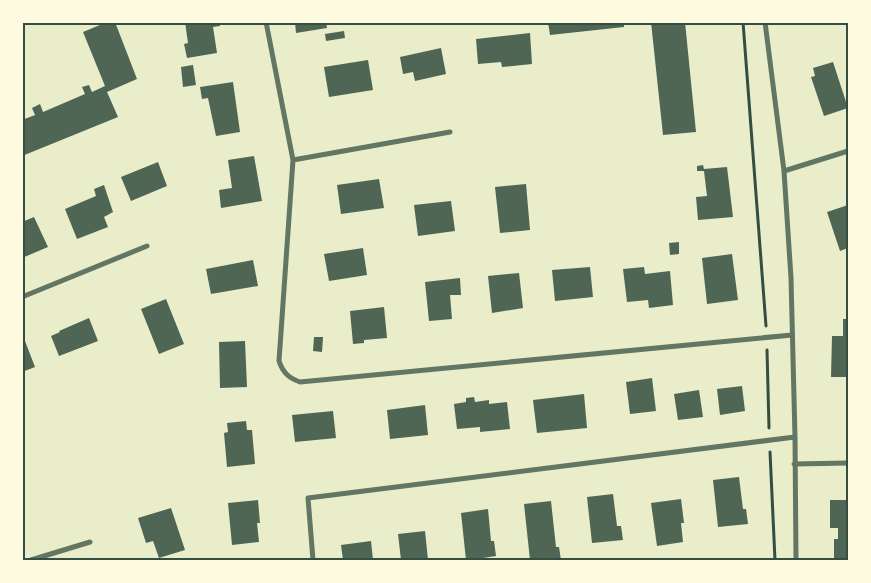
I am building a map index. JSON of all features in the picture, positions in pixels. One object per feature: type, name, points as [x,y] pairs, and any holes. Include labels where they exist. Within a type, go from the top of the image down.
[{"type":"street","points":[[266,22],[292,160],[279,361],[286,375],[300,382],[792,335]]},
{"type":"street","points":[[765,22],[784,171],[791,278],[796,560]]},
{"type":"street","points":[[292,160],[450,132]]},
{"type":"street","points":[[784,171],[848,151]]},
{"type":"street","points":[[22,297],[147,246]]},
{"type":"street","points":[[313,560],[308,498],[795,437]]},
{"type":"street","points":[[794,464],[848,463]]},
{"type":"street","points":[[31,560],[90,542]]},
{"type":"path","points":[[743,22],[767,337],[775,560]]},
{"type":"building","points":[[107,22],[115,22],[137,79],[107,92],[118,117],[22,156],[22,120],[35,115],[32,108],[40,104],[43,112],[85,94],[82,87],[89,85],[92,92],[105,86],[83,32]]},
{"type":"building","points":[[185,22],[220,22],[220,26],[213,27],[217,53],[187,58],[184,44],[188,43]]},
{"type":"building","points":[[295,22],[326,22],[327,28],[296,33]]},
{"type":"building","points":[[548,22],[624,22],[624,27],[550,35]]},
{"type":"building","points":[[651,22],[685,22],[696,132],[663,135]]},
{"type":"building","points":[[344,31],[345,38],[326,41],[325,34]]},
{"type":"building","points":[[530,33],[532,64],[502,67],[501,62],[478,64],[476,39]]},
{"type":"building","points":[[441,48],[446,74],[415,81],[413,72],[403,74],[400,57]]},
{"type":"building","points":[[368,60],[373,90],[329,97],[324,67]]},
{"type":"building","points":[[833,62],[848,108],[824,116],[811,77],[815,76],[813,68]]},
{"type":"building","points":[[193,65],[196,85],[183,87],[181,67]]},
{"type":"building","points":[[233,82],[240,132],[216,136],[208,98],[202,99],[200,87]]},
{"type":"building","points":[[254,156],[262,201],[221,208],[219,190],[232,188],[228,160]]},
{"type":"building","points":[[158,162],[167,186],[131,201],[121,177]]},
{"type":"building","points":[[703,165],[704,169],[727,167],[733,217],[698,220],[696,197],[707,196],[704,171],[697,171],[697,166]]},
{"type":"building","points":[[379,179],[384,208],[341,214],[337,185]]},
{"type":"building","points":[[526,184],[530,230],[500,233],[495,187]]},
{"type":"building","points":[[104,185],[113,212],[104,217],[108,227],[77,239],[65,209],[96,196],[94,189]]},
{"type":"building","points":[[451,201],[455,231],[418,236],[414,205]]},
{"type":"building","points":[[848,205],[848,248],[840,251],[827,212]]},
{"type":"building","points":[[34,217],[48,247],[22,258],[22,222]]},
{"type":"building","points":[[679,242],[679,254],[670,255],[669,243]]},
{"type":"building","points":[[363,248],[367,275],[329,281],[324,254]]},
{"type":"building","points":[[732,254],[738,300],[707,304],[702,258]]},
{"type":"building","points":[[253,260],[258,286],[211,294],[206,269]]},
{"type":"building","points":[[590,267],[593,297],[555,301],[552,270]]},
{"type":"building","points":[[644,267],[645,274],[670,271],[673,305],[649,308],[648,300],[627,302],[623,269]]},
{"type":"building","points":[[519,273],[523,308],[492,313],[488,276]]},
{"type":"building","points":[[460,278],[461,295],[450,295],[452,319],[429,321],[425,282]]},
{"type":"building","points":[[166,299],[184,344],[159,354],[141,309]]},
{"type":"building","points":[[384,307],[387,338],[364,340],[364,343],[353,344],[350,311]]},
{"type":"building","points":[[89,318],[98,341],[59,356],[51,336]]},
{"type":"building","points":[[843,319],[848,319],[848,377],[831,377],[832,336],[843,336]]},
{"type":"building","points":[[314,337],[323,337],[322,352],[313,351]]},
{"type":"building","points":[[25,341],[35,367],[22,372],[22,342]]},
{"type":"building","points":[[245,341],[247,387],[220,388],[219,342]]},
{"type":"building","points":[[652,378],[656,411],[630,414],[626,382]]},
{"type":"building","points":[[742,386],[745,411],[720,415],[717,389]]},
{"type":"building","points":[[699,390],[703,417],[678,420],[674,394]]},
{"type":"building","points":[[584,394],[587,428],[537,433],[533,400]]},
{"type":"building","points":[[474,397],[475,402],[489,400],[489,404],[507,402],[510,429],[480,432],[480,427],[457,429],[454,404],[466,402],[466,398]]},
{"type":"building","points":[[425,405],[428,435],[390,439],[387,410]]},
{"type":"building","points":[[333,411],[336,438],[295,442],[292,415]]},
{"type":"building","points":[[246,421],[247,430],[252,430],[255,464],[227,467],[224,433],[228,432],[227,423]]},
{"type":"building","points":[[739,477],[743,509],[746,509],[748,524],[718,527],[713,480]]},
{"type":"building","points":[[613,494],[617,526],[621,526],[623,540],[592,543],[587,497]]},
{"type":"building","points":[[681,499],[684,523],[681,523],[683,542],[657,546],[651,503]]},
{"type":"building","points":[[258,500],[260,523],[257,523],[259,542],[232,545],[228,503]]},
{"type":"building","points":[[830,500],[848,500],[848,560],[834,560],[834,539],[838,539],[838,528],[830,528]]},
{"type":"building","points":[[551,501],[556,547],[559,547],[561,560],[530,560],[524,504]]},
{"type":"building","points":[[171,508],[185,550],[159,558],[153,541],[146,543],[138,518]]},
{"type":"building","points":[[488,509],[491,541],[494,541],[496,556],[478,560],[466,560],[461,513]]},
{"type":"building","points":[[425,531],[428,560],[401,560],[398,534]]},
{"type":"building","points":[[371,541],[373,560],[343,560],[341,545]]}]
